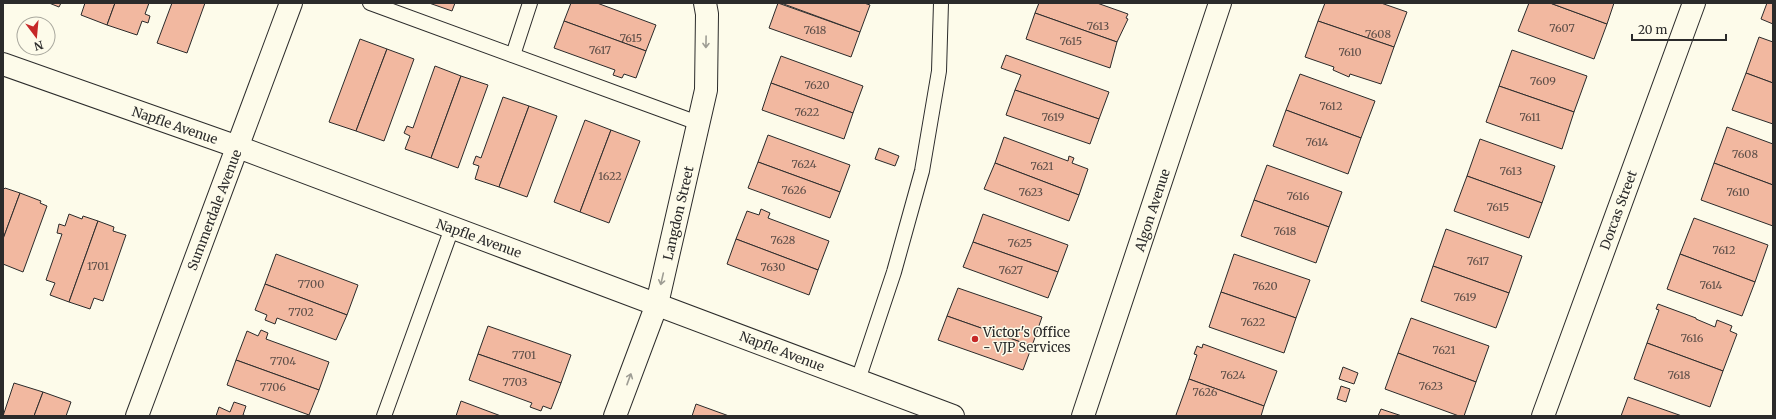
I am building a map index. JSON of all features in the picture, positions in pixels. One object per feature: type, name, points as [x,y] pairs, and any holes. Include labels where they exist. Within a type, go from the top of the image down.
[{"type":"street","name":"Summerdale Avenue","points":[[137,416],[291,3]]},
{"type":"street","name":"Langdon Street","points":[[615,416],[657,304],[706,90],[707,14],[705,3]]},
{"type":"street","name":"Algon Avenue","points":[[1084,416],[1220,3]]},
{"type":"street","name":"Dorcas Street","points":[[1543,416],[1694,3]]},
{"type":"street","name":"Napfle Avenue","points":[[3,64],[238,147],[953,416]]},
{"type":"lane","points":[[370,3],[698,123]]},
{"type":"lane","points":[[513,56],[530,3]]},
{"type":"lane","points":[[858,380],[894,272],[922,171],[939,71],[941,3]]},
{"type":"lane","points":[[384,416],[452,228]]},
{"type":"building","points":[[49,3],[61,3],[59,7]]},
{"type":"building","points":[[85,3],[115,3],[107,25],[81,15]]},
{"type":"building","points":[[115,3],[149,3],[145,14],[150,16],[148,23],[142,21],[137,35],[107,25]]},
{"type":"building","points":[[172,3],[205,3],[187,53],[157,43]]},
{"type":"building","points":[[429,3],[455,3],[452,11]]},
{"type":"building","points":[[571,3],[597,3],[656,25],[646,51],[564,21]]},
{"type":"building","points":[[778,3],[860,32],[851,57],[769,28]]},
{"type":"building","points":[[781,3],[864,3],[870,5],[860,32]]},
{"type":"building","points":[[1039,3],[1097,3],[1128,14],[1126,18],[1128,19],[1117,42],[1035,13]]},
{"type":"building","points":[[1325,3],[1381,3],[1407,12],[1394,47],[1318,21]]},
{"type":"building","points":[[1529,3],[1550,3],[1607,24],[1594,59],[1518,31]]},
{"type":"building","points":[[1550,3],[1614,3],[1607,24]]},
{"type":"building","points":[[1767,3],[1773,3],[1773,24],[1761,19]]},
{"type":"building","points":[[1035,13],[1117,42],[1110,68],[1026,39]]},
{"type":"building","points":[[564,21],[646,51],[636,78],[624,74],[622,78],[613,75],[615,70],[554,48]]},
{"type":"building","points":[[1318,21],[1394,47],[1381,84],[1350,74],[1349,77],[1333,70],[1334,67],[1305,57]]},
{"type":"building","points":[[1759,37],[1773,42],[1773,83],[1746,73]]},
{"type":"building","points":[[360,39],[387,49],[356,131],[329,122]]},
{"type":"building","points":[[387,49],[414,59],[384,141],[356,131]]},
{"type":"building","points":[[1512,50],[1587,76],[1574,112],[1499,86]]},
{"type":"building","points":[[1006,55],[1109,92],[1099,119],[1015,90],[1021,75],[1001,68]]},
{"type":"building","points":[[781,56],[863,86],[853,113],[771,83]]},
{"type":"building","points":[[435,66],[461,76],[431,158],[405,149],[410,136],[404,133],[407,126],[413,128]]},
{"type":"building","points":[[1746,73],[1773,83],[1773,124],[1732,110]]},
{"type":"building","points":[[1300,74],[1375,101],[1361,138],[1286,110]]},
{"type":"building","points":[[461,76],[488,85],[458,168],[431,158]]},
{"type":"building","points":[[771,83],[853,113],[844,139],[762,110]]},
{"type":"building","points":[[1499,86],[1574,112],[1562,149],[1486,122]]},
{"type":"building","points":[[1015,90],[1099,119],[1090,144],[1006,115]]},
{"type":"building","points":[[503,97],[529,106],[499,187],[475,179],[479,166],[473,164],[476,156],[481,158]]},
{"type":"building","points":[[529,106],[557,116],[527,197],[499,187]]},
{"type":"building","points":[[1286,110],[1361,138],[1348,174],[1273,146]]},
{"type":"building","points":[[585,120],[611,130],[580,212],[554,202]]},
{"type":"building","points":[[1727,127],[1773,144],[1773,185],[1714,163]]},
{"type":"building","points":[[611,130],[640,141],[609,223],[580,212]]},
{"type":"building","points":[[768,135],[850,165],[840,192],[758,162]]},
{"type":"building","points":[[1004,137],[1068,161],[1069,156],[1074,158],[1072,163],[1088,169],[1079,195],[995,163]]},
{"type":"building","points":[[1480,139],[1555,166],[1542,203],[1467,176]]},
{"type":"building","points":[[879,148],[899,156],[895,166],[875,159]]},
{"type":"building","points":[[758,162],[840,192],[830,218],[748,188]]},
{"type":"building","points":[[995,163],[1079,195],[1069,221],[984,189]]},
{"type":"building","points":[[1714,163],[1773,185],[1773,226],[1701,200]]},
{"type":"building","points":[[1267,165],[1342,192],[1329,227],[1254,200]]},
{"type":"building","points":[[1467,176],[1542,203],[1529,238],[1454,211]]},
{"type":"building","points":[[5,188],[20,193],[3,239],[3,190]]},
{"type":"building","points":[[20,193],[41,201],[40,203],[47,206],[23,272],[3,264],[3,239]]},
{"type":"building","points":[[1254,200],[1329,227],[1316,263],[1241,236]]},
{"type":"building","points":[[761,209],[770,213],[768,218],[829,241],[818,270],[736,239],[747,211],[759,215]]},
{"type":"building","points":[[69,214],[82,219],[83,216],[98,221],[69,302],[50,295],[55,283],[46,280],[62,234],[57,233],[59,224],[65,226]]},
{"type":"building","points":[[983,214],[1068,245],[1058,272],[973,242]]},
{"type":"building","points":[[1694,218],[1768,245],[1755,282],[1680,254]]},
{"type":"building","points":[[98,221],[114,227],[113,231],[126,235],[103,301],[94,298],[90,309],[69,302]]},
{"type":"building","points":[[1446,229],[1522,256],[1509,293],[1433,266]]},
{"type":"building","points":[[736,239],[818,270],[809,295],[727,264]]},
{"type":"building","points":[[973,242],[1058,272],[1048,298],[963,267]]},
{"type":"building","points":[[276,254],[358,285],[347,315],[265,284]]},
{"type":"building","points":[[1234,254],[1310,280],[1296,318],[1221,292]]},
{"type":"building","points":[[1680,254],[1755,282],[1742,316],[1667,289]]},
{"type":"building","points":[[1433,266],[1509,293],[1496,328],[1421,301]]},
{"type":"building","points":[[265,284],[347,315],[336,340],[277,318],[275,324],[265,320],[267,315],[255,310]]},
{"type":"building","points":[[958,288],[1042,317],[1032,346],[947,316]]},
{"type":"building","points":[[1221,292],[1296,318],[1284,353],[1209,327]]},
{"type":"building","points":[[1658,304],[1696,318],[1715,327],[1717,320],[1732,326],[1730,331],[1737,334],[1723,371],[1647,343],[1659,310],[1656,309]]},
{"type":"building","points":[[947,316],[1032,346],[1023,370],[938,340]]},
{"type":"building","points":[[1411,318],[1489,346],[1476,382],[1398,353]]},
{"type":"building","points":[[488,326],[571,355],[561,383],[478,354]]},
{"type":"building","points":[[261,330],[268,333],[266,339],[329,362],[319,390],[236,360],[247,331],[258,336]]},
{"type":"building","points":[[1647,343],[1723,371],[1710,407],[1634,379]]},
{"type":"building","points":[[1203,344],[1277,371],[1264,406],[1189,379],[1197,355],[1194,354],[1197,346],[1202,348]]},
{"type":"building","points":[[1398,353],[1476,382],[1464,416],[1459,416],[1385,389]]},
{"type":"building","points":[[478,354],[561,383],[551,409],[543,406],[541,411],[530,407],[532,403],[469,380]]},
{"type":"building","points":[[236,360],[319,390],[309,415],[227,385]]},
{"type":"building","points":[[1343,367],[1358,373],[1354,384],[1339,379]]},
{"type":"building","points":[[1189,379],[1264,406],[1261,416],[1176,415]]},
{"type":"building","points":[[14,383],[43,392],[34,416],[3,416]]},
{"type":"building","points":[[1341,386],[1350,389],[1346,402],[1337,399]]},
{"type":"building","points":[[43,392],[71,402],[66,416],[34,416]]},
{"type":"building","points":[[1628,397],[1682,416],[1621,416]]},
{"type":"building","points":[[461,401],[501,416],[456,416]]},
{"type":"building","points":[[234,402],[246,406],[243,415],[247,416],[216,416],[219,407],[230,412]]},
{"type":"building","points":[[696,404],[729,416],[692,416]]},
{"type":"building","points":[[1381,409],[1402,416],[1378,416]]},
{"type":"place","name":"Victor's Office - VJP Services","points":[[975,339]]}]
